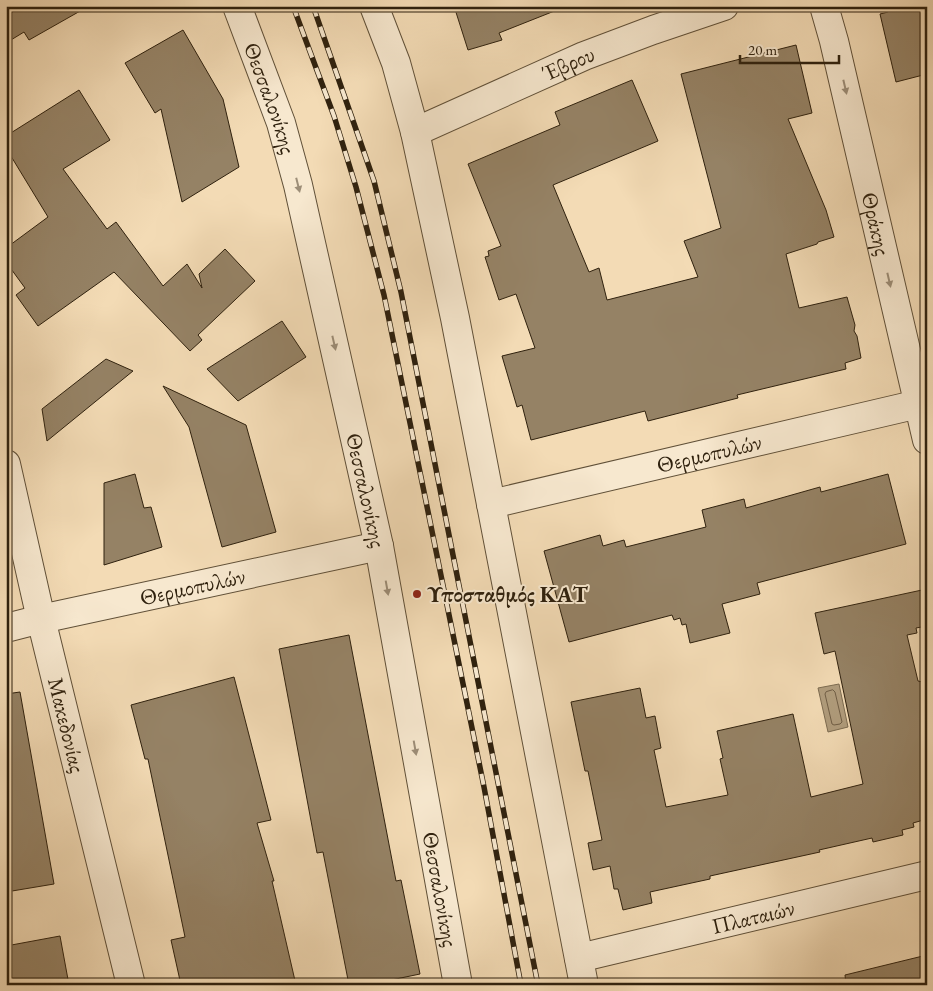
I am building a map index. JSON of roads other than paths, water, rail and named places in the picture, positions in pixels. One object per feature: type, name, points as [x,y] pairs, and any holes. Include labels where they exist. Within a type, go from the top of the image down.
[{"type":"street","name":"Θεσσαλονίκης","points":[[237,6],[282,123],[298,184],[379,546],[457,985]]},
{"type":"street","points":[[374,6],[396,63],[416,132],[455,318],[584,985]]},
{"type":"street","name":"Έβρου","points":[[416,132],[584,56],[724,6]]},
{"type":"street","name":"Θράκης","points":[[824,6],[922,403],[927,440]]},
{"type":"street","name":"Θερμοπυλών","points":[[491,504],[922,403]]},
{"type":"street","name":"Μακεδονίας","points":[[6,464],[40,618],[131,985]]},
{"type":"street","name":"Θερμοπυλών","points":[[6,628],[40,618],[379,546]]},
{"type":"street","name":"Πλαταιών","points":[[579,958],[927,875]]},
{"type":"water","points":[[839,684],[848,727],[828,732],[818,688]]},
{"type":"railway","points":[[293,6],[334,116],[356,187],[384,295],[484,787],[521,985]]},
{"type":"railway","points":[[313,6],[374,181],[401,292],[538,985]]},
{"type":"place","name":"Υποσταθμός ΚΑΤ","points":[[417,594]]}]
